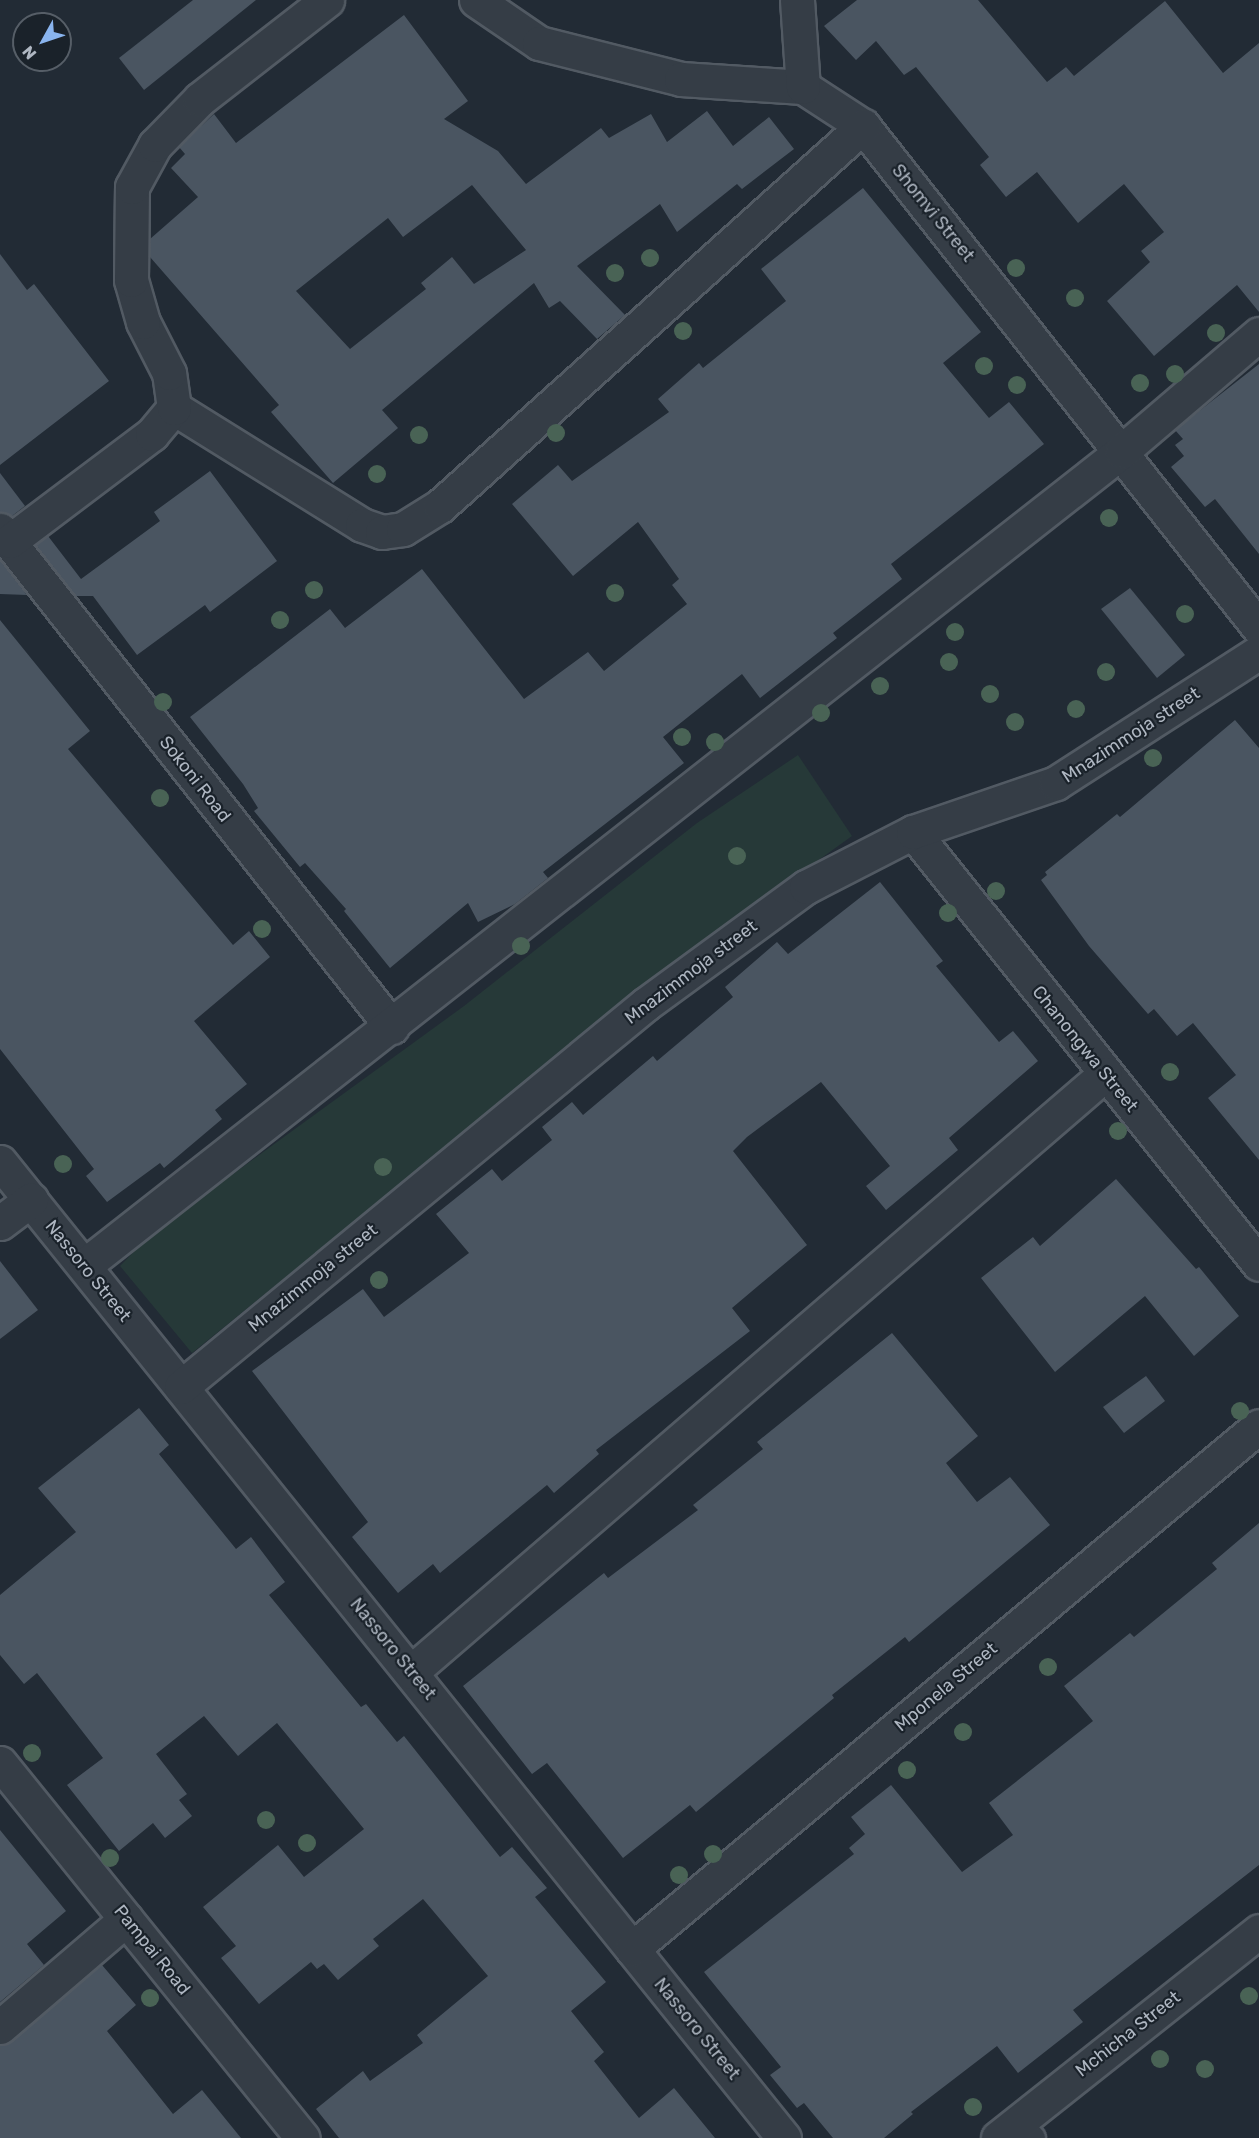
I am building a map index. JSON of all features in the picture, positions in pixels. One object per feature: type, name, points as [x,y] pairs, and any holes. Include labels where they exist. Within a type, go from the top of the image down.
[{"type":"street","points":[[5,535],[152,434],[174,408],[169,373],[143,322],[131,280],[132,187],[155,145],[200,99],[327,0]]},
{"type":"street","name":"Shomvi Street","points":[[476,0],[539,43],[681,78],[803,87],[864,126],[1259,628]]},
{"type":"street","points":[[797,0],[803,87]]},
{"type":"street","points":[[174,408],[362,525],[382,532],[403,529],[440,506],[864,126]]},
{"type":"street","points":[[85,1265],[392,1027],[1122,451],[1259,333]]},
{"type":"street","name":"Sokoni Road","points":[[5,535],[56,604],[392,1027]]},
{"type":"street","name":"Mnazimmoja street","points":[[181,1387],[646,1004],[806,887],[913,832],[1056,783],[1259,652]]},
{"type":"street","name":"Chanongwa Street","points":[[913,832],[1259,1264]]},
{"type":"street","points":[[411,1672],[1105,1074]]},
{"type":"street","name":"Nassoro Street","points":[[0,1162],[784,2138]]},
{"type":"street","points":[[0,1223],[31,1200]]},
{"type":"street","name":"Mponela Street","points":[[632,1949],[1259,1425]]},
{"type":"street","name":"Pampai Road","points":[[0,1763],[303,2138]]},
{"type":"street","points":[[0,2027],[126,1919]]},
{"type":"street","name":"Mchicha Street","points":[[1016,2132],[1259,1931]]},
{"type":"green space","points":[[798,755],[852,836],[660,974],[192,1353],[120,1266],[152,1233],[464,1006],[697,823]]},
{"type":"building","points":[[193,0],[256,0],[144,90],[119,58]]},
{"type":"building","points":[[857,0],[978,0],[1047,82],[1066,67],[1074,76],[1165,1],[1223,73],[1259,43],[1259,312],[1237,285],[1154,356],[1107,301],[1150,262],[1141,251],[1164,232],[1124,184],[1078,223],[1037,172],[1006,197],[980,165],[989,157],[916,67],[904,75],[876,41],[856,60],[824,26]]},
{"type":"building","points":[[404,15],[468,101],[444,119],[498,151],[526,184],[601,128],[609,138],[651,114],[667,142],[707,111],[733,146],[769,117],[794,149],[742,189],[737,184],[677,232],[660,204],[577,266],[625,315],[597,339],[560,301],[549,308],[534,283],[382,410],[398,428],[333,483],[271,412],[279,405],[150,257],[150,239],[198,197],[171,168],[185,154],[179,147],[214,114],[236,143]],"holes":[[[472,185],[526,250],[474,284],[452,257],[421,283],[426,289],[350,349],[296,291],[388,218],[403,237]]]},
{"type":"building","points":[[863,188],[981,332],[943,363],[989,418],[1009,402],[1044,444],[891,564],[902,579],[833,633],[837,638],[760,698],[742,674],[663,737],[684,763],[543,872],[548,878],[515,904],[478,922],[468,903],[390,968],[344,911],[346,909],[305,863],[300,867],[254,811],[258,808],[243,784],[190,717],[330,609],[345,628],[422,569],[524,699],[588,652],[604,671],[687,604],[672,585],[679,579],[638,522],[573,576],[512,504],[558,465],[572,481],[669,412],[658,399],[699,363],[703,368],[786,301],[761,269]]},
{"type":"building","points":[[0,254],[27,290],[34,284],[109,381],[0,465]]},
{"type":"building","points":[[1259,364],[1259,554],[1215,499],[1205,507],[1171,467],[1184,456],[1175,445],[1183,439],[1175,430]]},
{"type":"building","points":[[210,471],[277,561],[210,612],[205,605],[137,655],[93,596],[76,596],[36,545],[48,536],[81,579],[160,521],[154,512]]},
{"type":"building","points":[[0,473],[25,506],[12,516],[0,512]]},
{"type":"building","points":[[0,560],[27,595],[0,594]]},
{"type":"building","points":[[1130,588],[1185,655],[1157,678],[1101,609]]},
{"type":"building","points":[[0,620],[90,731],[68,749],[233,945],[249,931],[270,957],[194,1021],[247,1084],[215,1110],[222,1119],[164,1168],[160,1163],[107,1202],[86,1176],[94,1169],[0,1049]]},
{"type":"building","points":[[1235,720],[1259,748],[1259,1160],[1208,1098],[1236,1075],[1193,1023],[1177,1036],[1154,1009],[1148,1014],[1089,946],[1041,880],[1047,875],[1045,872],[1117,814],[1120,817]]},
{"type":"building","points":[[880,882],[943,961],[936,966],[999,1042],[1013,1031],[1038,1061],[949,1138],[958,1150],[886,1210],[866,1186],[890,1166],[821,1082],[747,1137],[733,1151],[807,1245],[732,1308],[750,1331],[596,1450],[599,1454],[554,1493],[547,1485],[440,1573],[433,1564],[398,1593],[352,1537],[368,1522],[252,1371],[363,1289],[384,1317],[469,1253],[436,1214],[492,1169],[502,1181],[552,1140],[542,1127],[572,1102],[583,1115],[653,1056],[657,1061],[733,997],[725,987],[777,942],[788,954]]},
{"type":"building","points":[[1116,1179],[1196,1269],[1199,1267],[1239,1316],[1194,1356],[1145,1296],[1055,1372],[981,1278],[1033,1237],[1040,1246]]},
{"type":"building","points":[[0,1261],[38,1310],[0,1339]]},
{"type":"building","points":[[892,1333],[978,1436],[946,1463],[977,1502],[1010,1477],[1050,1525],[909,1642],[905,1637],[832,1695],[834,1698],[696,1812],[690,1805],[623,1858],[547,1763],[532,1774],[463,1686],[604,1573],[608,1578],[698,1510],[693,1505],[763,1449],[757,1442]]},
{"type":"building","points":[[1146,1376],[1165,1401],[1124,1433],[1103,1407]]},
{"type":"building","points":[[139,1408],[169,1445],[159,1454],[236,1549],[251,1537],[285,1582],[269,1595],[361,1707],[366,1704],[397,1742],[404,1736],[500,1857],[512,1847],[547,1888],[535,1897],[606,1982],[571,2011],[604,2052],[594,2061],[639,2118],[674,2088],[715,2138],[339,2138],[316,2109],[363,2071],[370,2081],[423,2043],[417,2035],[488,1976],[423,1899],[373,1939],[379,1946],[338,1980],[324,1964],[317,1969],[311,1962],[259,2004],[221,1958],[236,1946],[203,1907],[278,1845],[304,1877],[364,1829],[277,1723],[238,1756],[204,1716],[156,1754],[187,1794],[179,1800],[192,1816],[165,1838],[153,1823],[119,1851],[67,1785],[103,1758],[37,1673],[24,1684],[0,1655],[0,1595],[76,1532],[38,1488]]},
{"type":"building","points":[[1259,1523],[1259,1865],[1073,2010],[1083,2022],[1018,2073],[997,2046],[911,2112],[913,2114],[884,2138],[833,2138],[804,2103],[797,2108],[770,2075],[781,2067],[704,1972],[854,1854],[849,1848],[865,1834],[851,1817],[891,1785],[962,1872],[1013,1835],[989,1803],[1093,1721],[1064,1686],[1130,1633],[1134,1637],[1217,1569],[1212,1563]]},
{"type":"building","points":[[0,1830],[66,1911],[27,1944],[44,1965],[0,2002]]},
{"type":"building","points":[[102,1965],[136,2005],[107,2031],[173,2114],[202,2090],[241,2138],[0,2138],[0,2045],[12,2041]]}]
